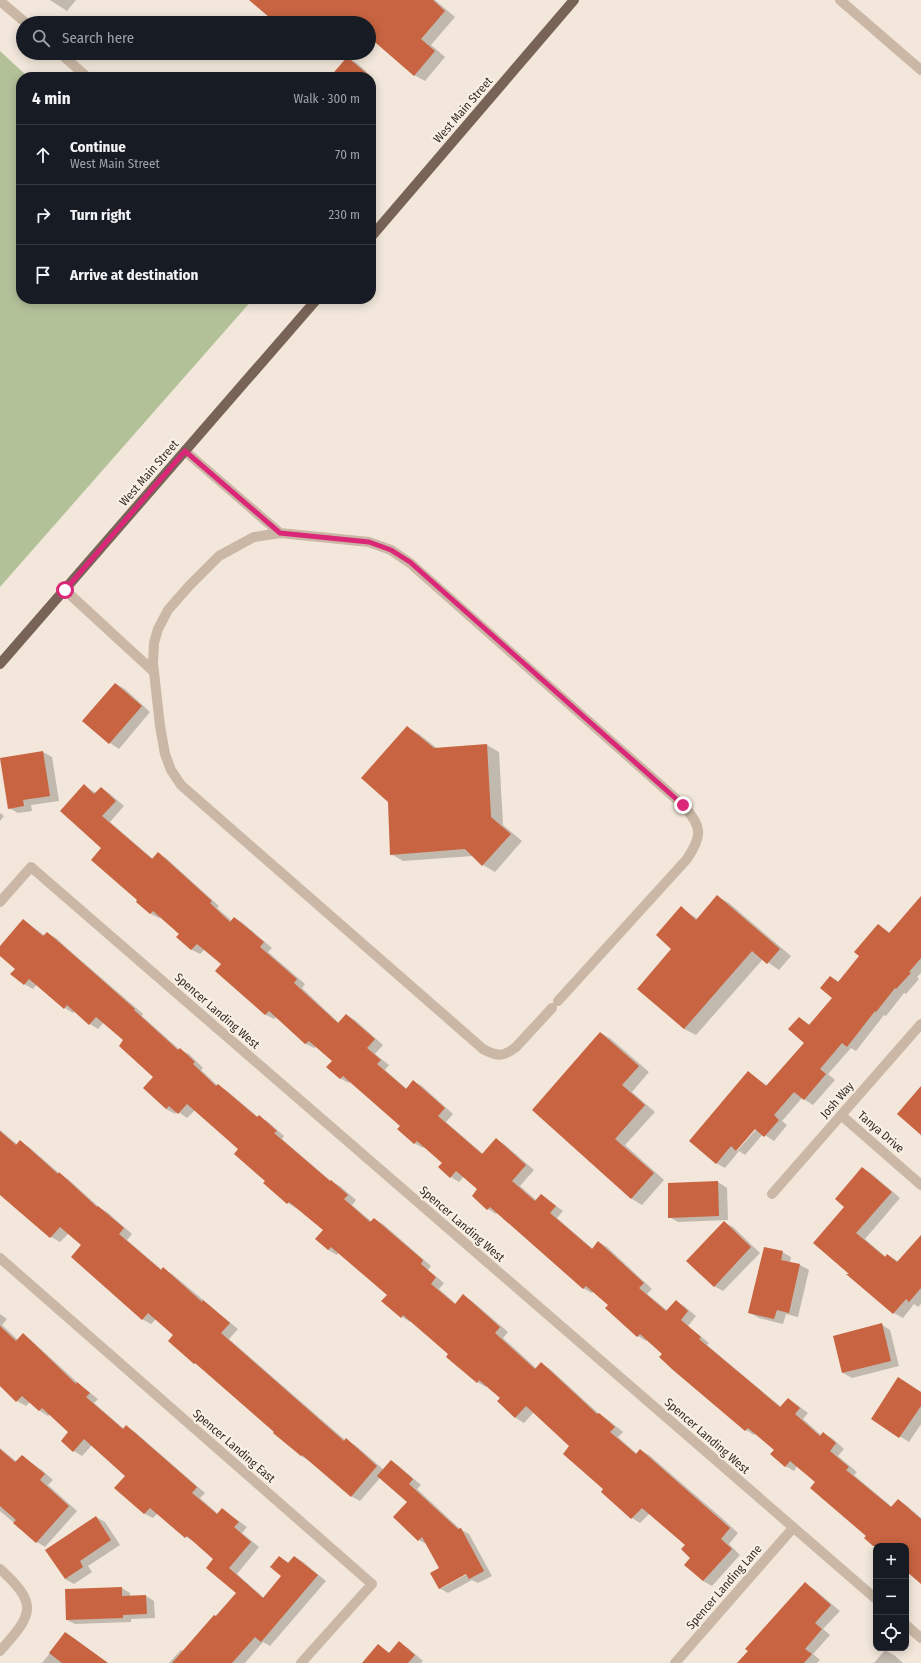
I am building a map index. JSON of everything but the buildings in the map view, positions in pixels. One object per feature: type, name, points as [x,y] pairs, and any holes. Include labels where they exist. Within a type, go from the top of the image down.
[{"type":"main road","name":"West Main Street","points":[[376,231],[574,0]]},
{"type":"main road","name":"West Main Street","points":[[0,664],[313,304]]},
{"type":"street","points":[[840,0],[921,70]]},
{"type":"street","points":[[0,1],[18,16]]},
{"type":"street","points":[[68,60],[81,72]]},
{"type":"street","points":[[185,451],[280,533]]},
{"type":"street","points":[[280,533],[369,542],[391,550],[410,562],[677,800],[694,818],[699,832],[696,845],[687,859],[516,1047],[504,1055],[499,1055],[484,1049],[181,785],[171,770],[165,754],[153,671],[154,643],[158,629],[168,610],[189,586],[219,556],[254,537],[280,533]]},
{"type":"street","points":[[65,590],[153,671]]},
{"type":"street","name":"Spencer Landing West","points":[[0,902],[31,868],[873,1596]]},
{"type":"street","name":"Josh Way","points":[[772,1194],[921,1024]]},
{"type":"street","name":"Tanya Drive","points":[[841,1115],[921,1185]]},
{"type":"street","name":"Spencer Landing East","points":[[0,1258],[372,1584],[301,1663]]},
{"type":"street","name":"Spencer Landing Lane","points":[[675,1663],[793,1528]]},
{"type":"street","points":[[0,1570],[23,1593],[27,1610],[26,1619],[21,1628],[0,1651]]},
{"type":"street","points":[[909,1628],[921,1638]]},
{"type":"green space","points":[[0,51],[23,72],[16,72],[16,304],[249,304],[0,587]]},
{"type":"route","points":[[65,590],[185,451],[280,533],[369,542],[391,550],[410,562],[683,805]]}]
